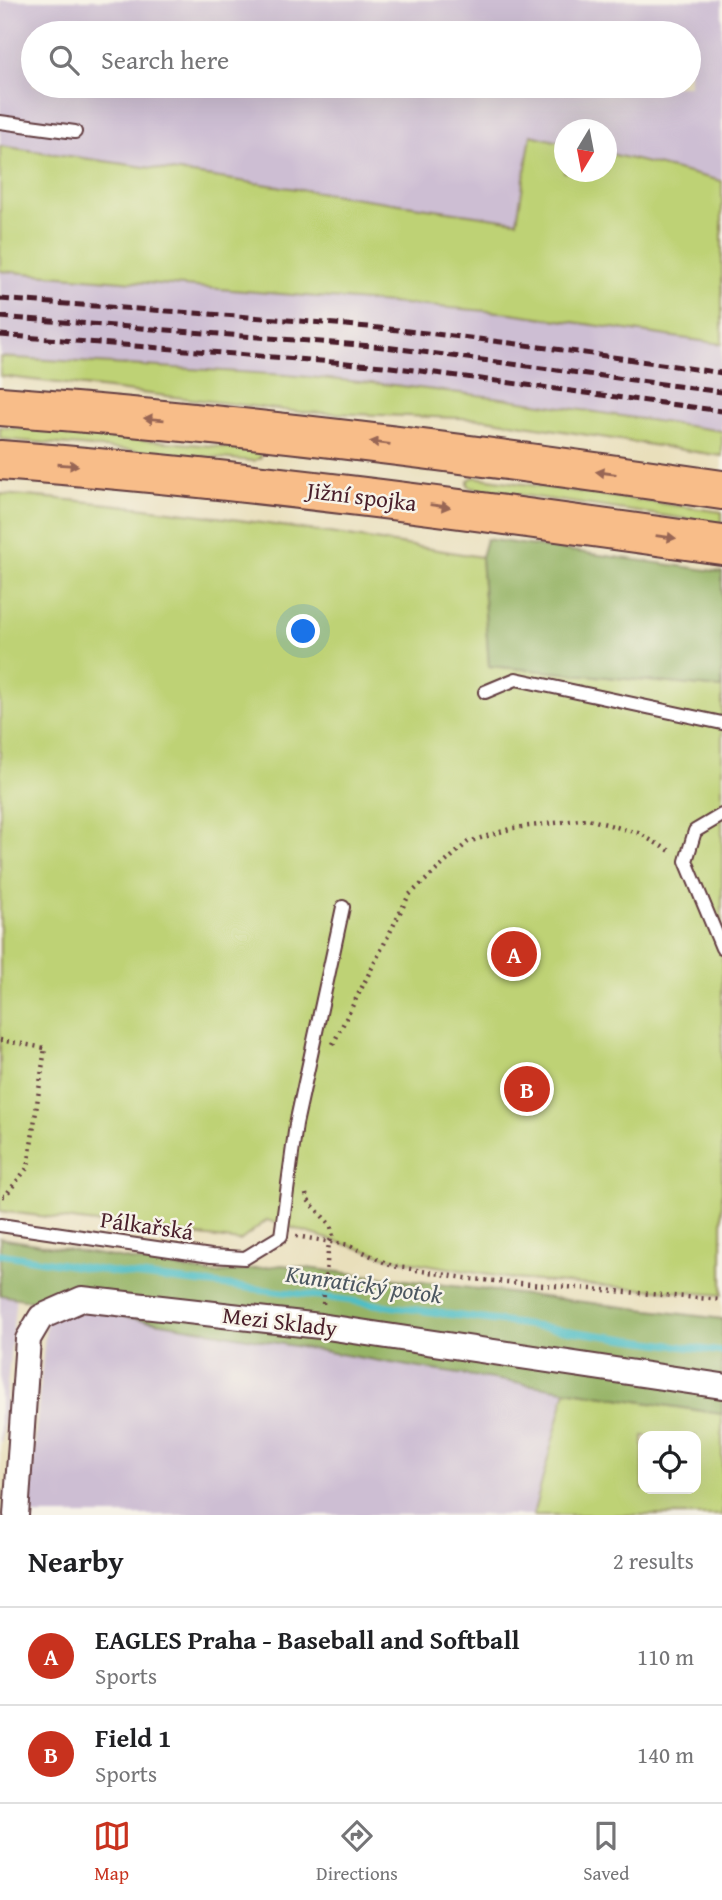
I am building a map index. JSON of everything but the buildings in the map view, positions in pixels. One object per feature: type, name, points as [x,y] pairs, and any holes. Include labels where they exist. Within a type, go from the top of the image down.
[{"type":"highway","points":[[0,406],[273,430],[440,450],[722,490]]},
{"type":"highway","name":"Jižní spojka","points":[[0,460],[317,489],[722,545]]},
{"type":"street","name":"Mezi Sklady","points":[[16,1515],[28,1339],[41,1317],[82,1299],[308,1324],[722,1386]]},
{"type":"lane","points":[[0,122],[75,132]]},
{"type":"lane","points":[[485,692],[516,679],[722,723]]},
{"type":"lane","points":[[722,815],[695,831],[687,861],[722,948]]},
{"type":"lane","points":[[281,1236],[296,1124],[343,906]]},
{"type":"lane","name":"Pálkařská","points":[[0,1225],[211,1256],[245,1258],[281,1236]]},
{"type":"path","points":[[327,1056],[409,895],[468,842],[513,828],[588,819],[638,833],[687,861]]},
{"type":"path","points":[[0,1040],[45,1048],[29,1167],[5,1196],[0,1196]]},
{"type":"path","points":[[306,1185],[307,1199],[331,1226],[323,1309]]},
{"type":"path","points":[[281,1236],[349,1245],[392,1266],[471,1279],[722,1300]]},
{"type":"shaded area","points":[[0,0],[722,0],[722,180],[617,155],[617,119],[554,119],[554,141],[531,135],[518,221],[0,146]]},
{"type":"shaded area","points":[[0,271],[511,313],[722,344],[722,431],[502,398],[287,375],[0,357]]},
{"type":"shaded area","points":[[0,1295],[16,1297],[1,1444],[0,1444]]},
{"type":"shaded area","points":[[48,1303],[420,1368],[566,1390],[533,1515],[28,1515]]},
{"type":"green space","points":[[531,135],[554,141],[554,182],[617,182],[617,155],[722,181],[722,344],[511,313],[0,271],[0,146],[517,221]]},
{"type":"green space","points":[[0,357],[287,375],[502,398],[722,431],[722,456],[486,419],[300,412],[0,376]]},
{"type":"green space","points":[[0,427],[255,450],[260,452],[261,457],[254,461],[0,439]]},
{"type":"green space","points":[[474,477],[722,512],[722,524],[472,488],[468,485],[468,480]]},
{"type":"green space","points":[[0,494],[181,512],[481,557],[489,666],[722,688],[722,1295],[513,1279],[390,1258],[267,1220],[240,1241],[0,1211]]},
{"type":"green space","points":[[486,539],[722,572],[722,688],[489,666],[481,557]]},
{"type":"green space","points":[[0,1238],[214,1274],[282,1265],[722,1319],[722,1414],[420,1368],[0,1295]]},
{"type":"green space","points":[[566,1390],[722,1414],[722,1515],[533,1515]]},
{"type":"waterway","name":"Kunratický potok","points":[[0,1254],[132,1275],[302,1294],[722,1352]]},
{"type":"railway","points":[[0,299],[417,332],[722,373]]},
{"type":"railway","points":[[0,317],[385,347],[722,392]]},
{"type":"railway","points":[[0,335],[383,366],[722,411]]},
{"type":"place","name":"EAGLES Praha - Baseball and Softball","points":[[514,954]]},
{"type":"place","name":"Field 1","points":[[527,1089]]}]
